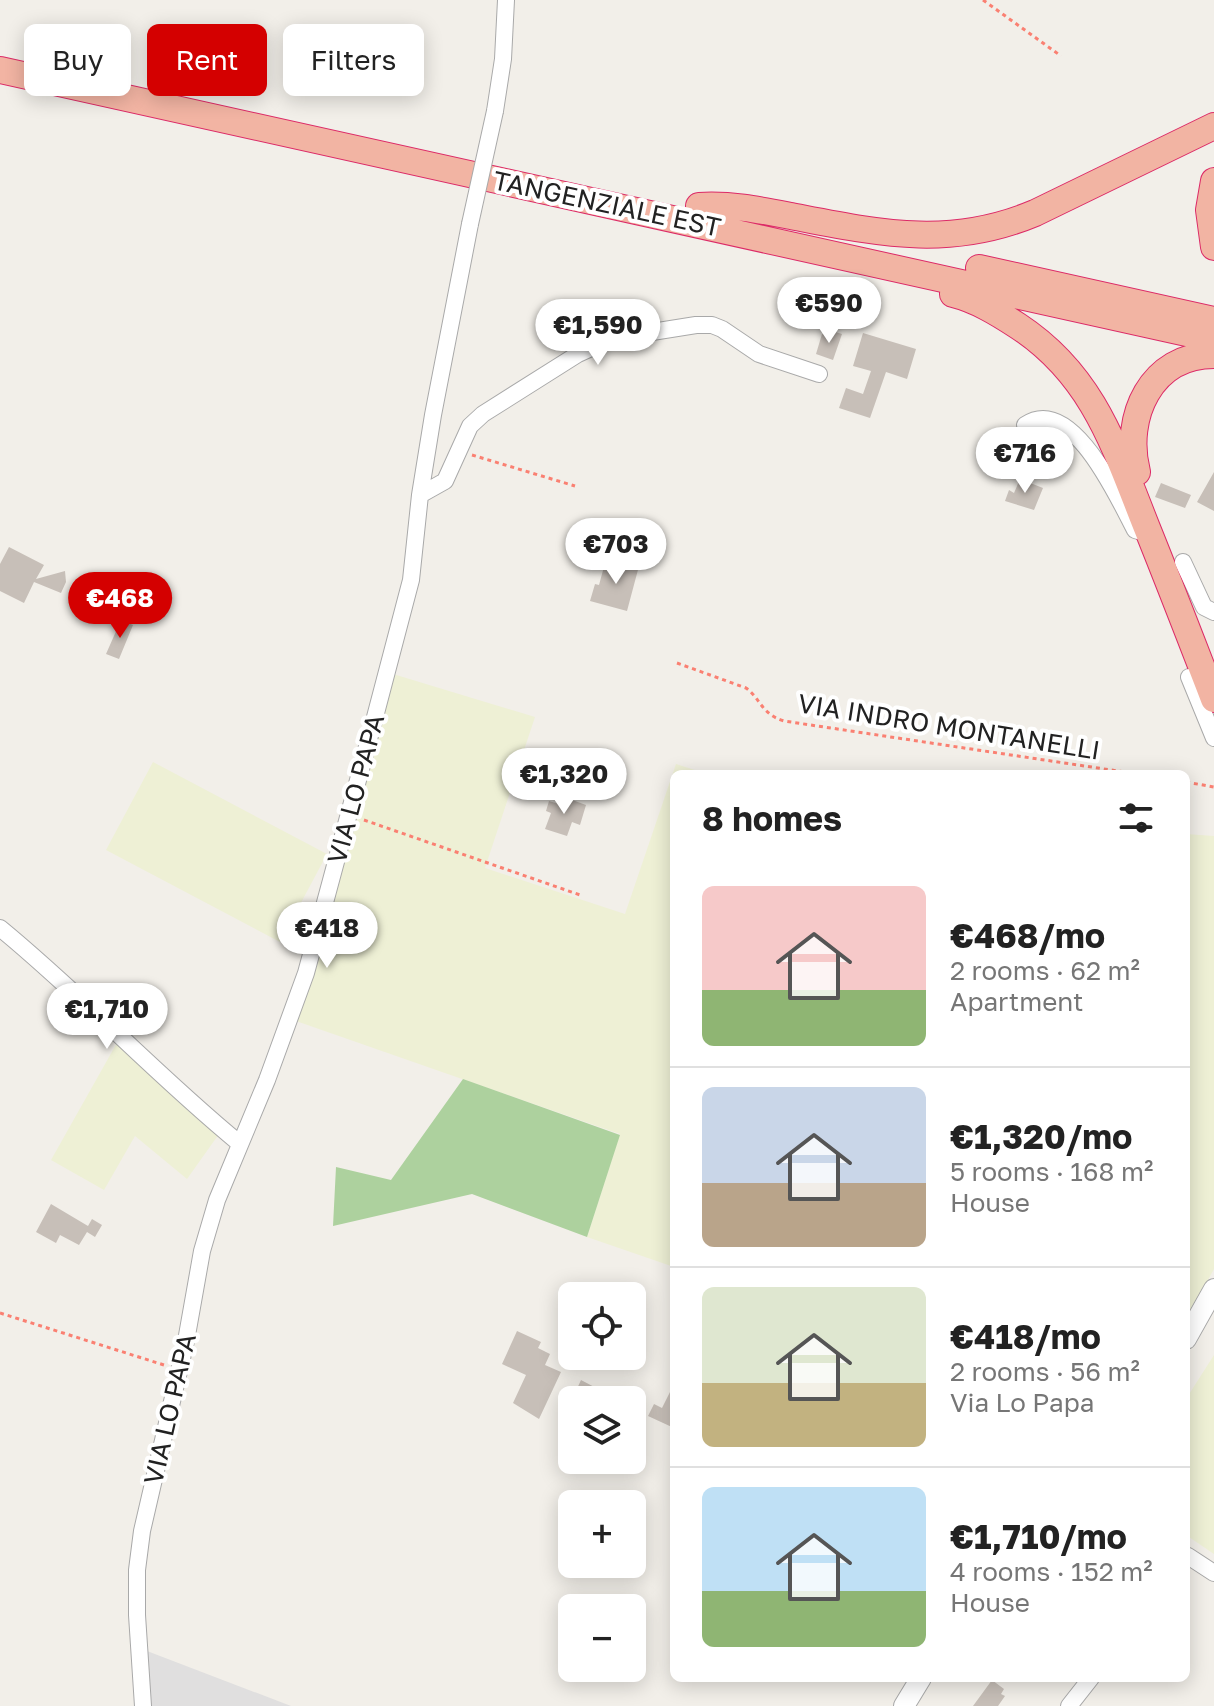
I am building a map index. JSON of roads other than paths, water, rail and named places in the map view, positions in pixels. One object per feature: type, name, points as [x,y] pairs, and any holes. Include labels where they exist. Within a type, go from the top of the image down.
[{"type":"highway","name":"TANGENZIALE EST","points":[[0,52],[1214,320]]},
{"type":"highway","name":"TANGENZIALE EST","points":[[0,70],[1214,339]]},
{"type":"highway","points":[[699,206],[727,204],[884,234],[967,234],[1035,213],[1214,126]]},
{"type":"highway","points":[[1214,181],[1209,210],[1214,247]]},
{"type":"highway","points":[[853,258],[864,268],[959,295],[988,308],[1052,352],[1093,402],[1114,443],[1143,532],[1214,699]]},
{"type":"highway","points":[[1202,675],[1139,481],[1132,438],[1140,405],[1158,378],[1181,362],[1214,355]]},
{"type":"street","name":"VIA LO PAPA","points":[[143,1706],[137,1615],[137,1570],[142,1531],[202,1251],[217,1200],[267,1080],[306,973],[411,580],[420,495],[470,224],[495,111],[503,59],[506,0]]},
{"type":"street","points":[[420,495],[445,481],[470,426],[483,414],[578,354],[627,336],[712,325],[759,354],[819,374]]},
{"type":"street","points":[[1025,425],[1034,420],[1048,419],[1064,424],[1096,462],[1143,532]]},
{"type":"street","points":[[1183,562],[1204,607],[1214,612]]},
{"type":"street","points":[[1202,675],[1214,738]]},
{"type":"street","points":[[0,928],[53,973],[190,1103],[239,1143]]},
{"type":"street","points":[[1190,1332],[1214,1289]]},
{"type":"street","points":[[1190,1557],[1214,1573]]},
{"type":"street","points":[[904,1706],[919,1682]]},
{"type":"street","points":[[1069,1706],[1088,1682]]}]
